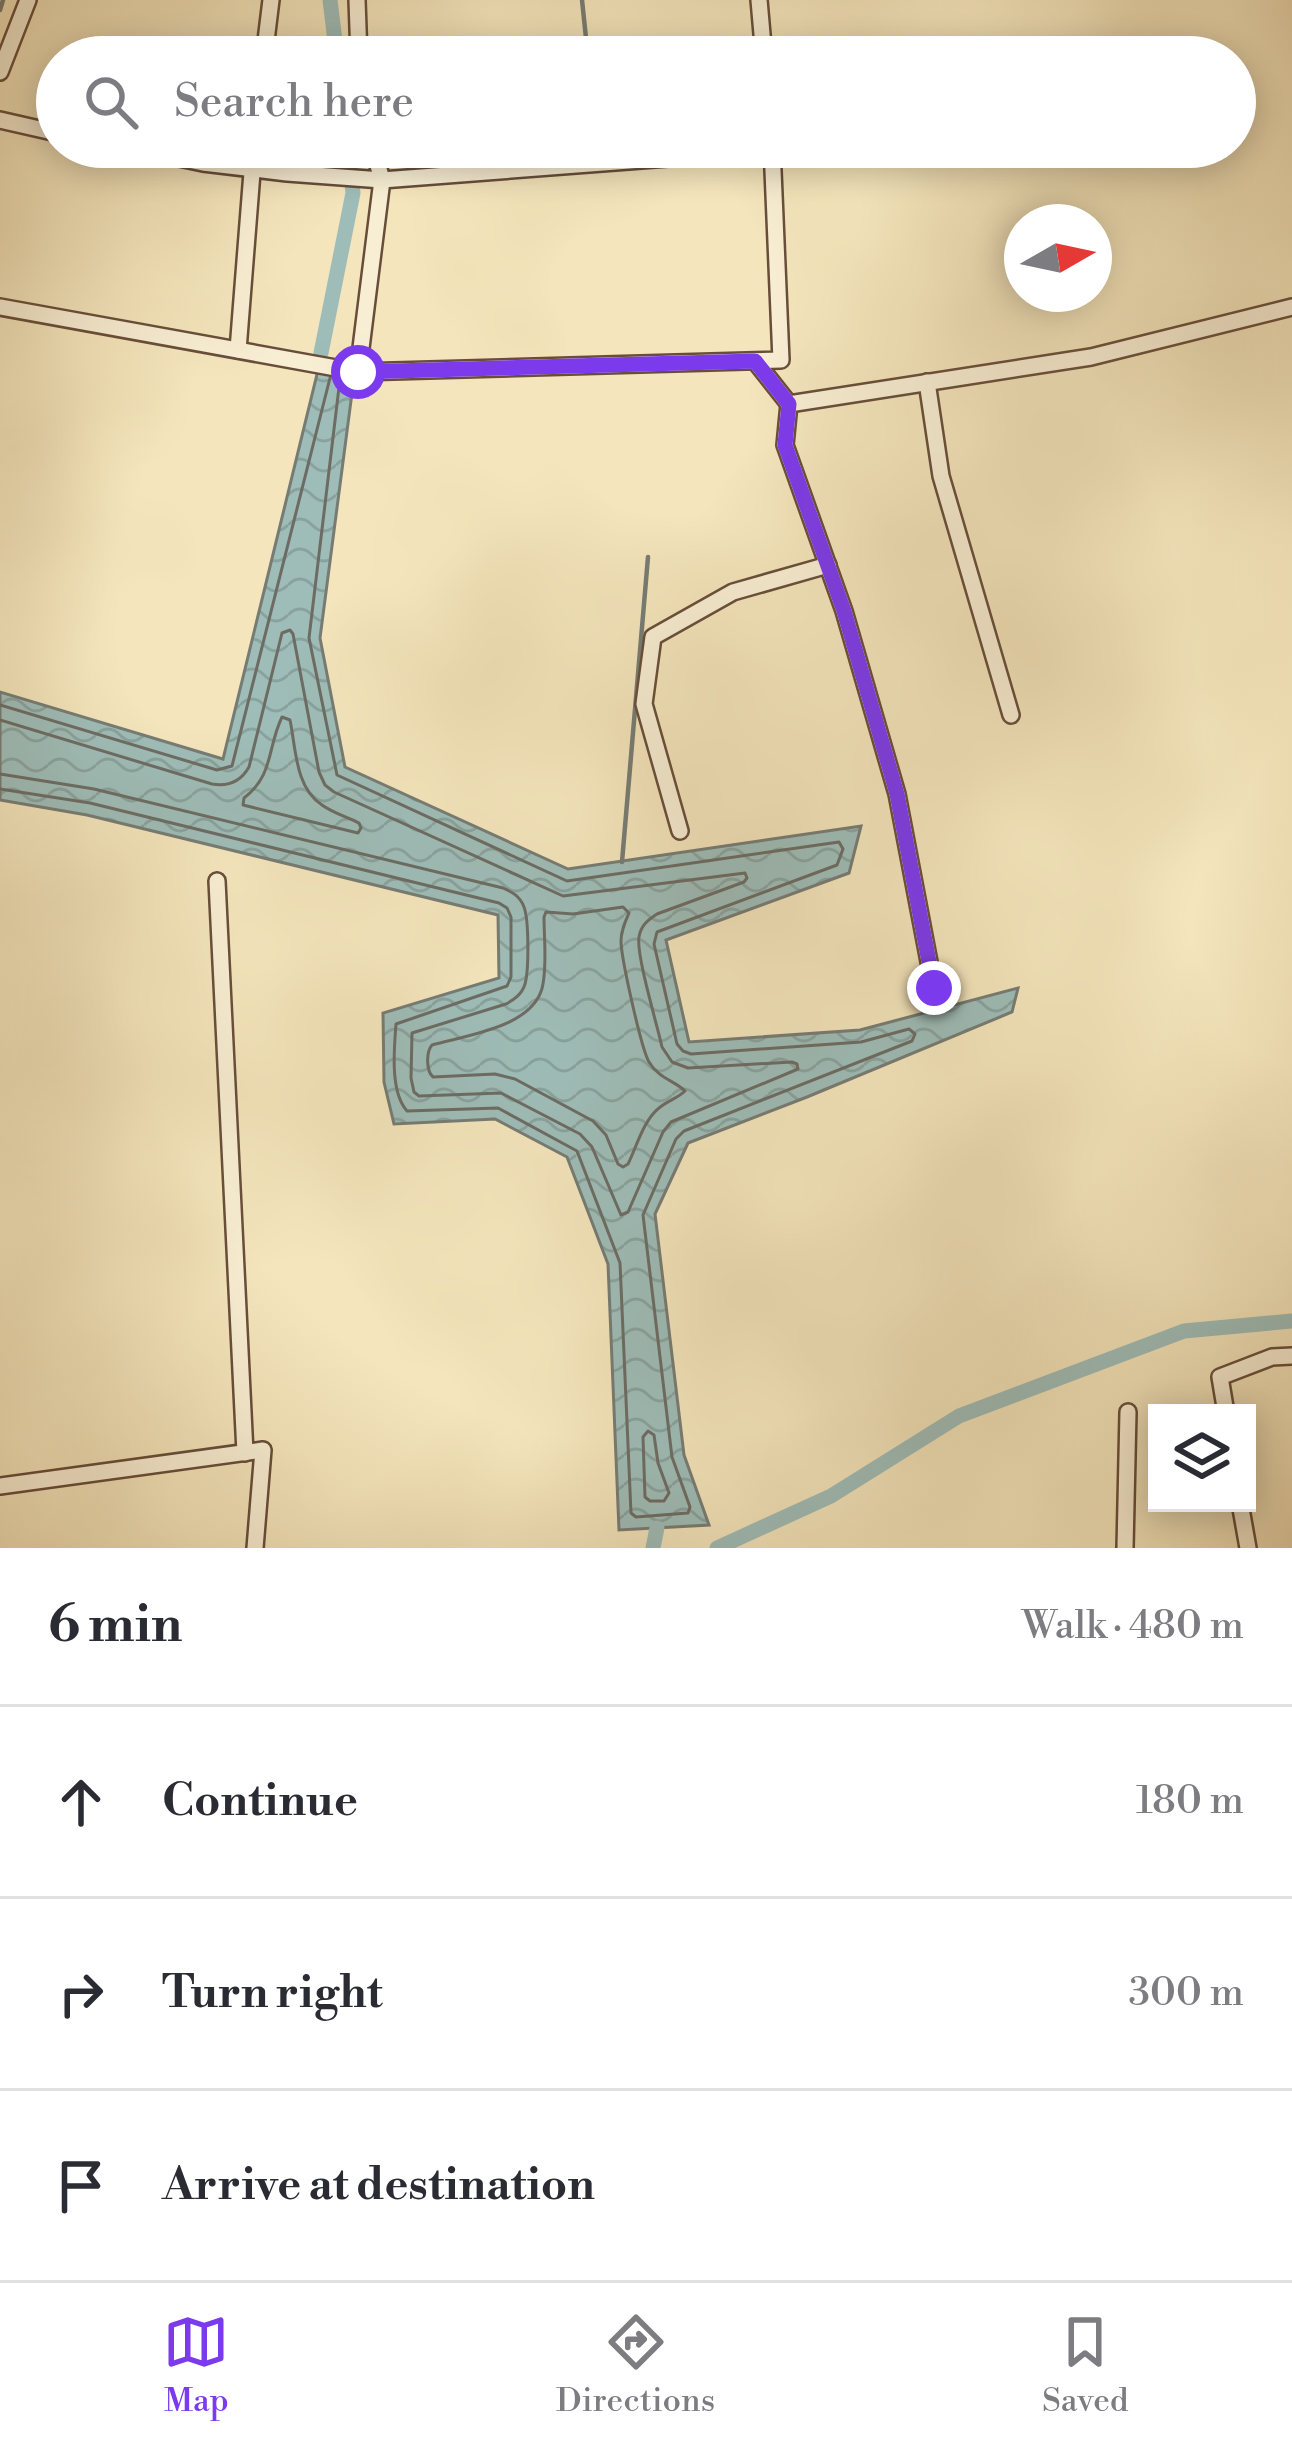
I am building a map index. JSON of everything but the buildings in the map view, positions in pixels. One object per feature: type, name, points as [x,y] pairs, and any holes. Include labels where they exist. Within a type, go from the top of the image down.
[{"type":"street","points":[[0,72],[28,0]]},
{"type":"street","points":[[267,36],[271,0]]},
{"type":"street","points":[[357,0],[358,36]]},
{"type":"street","points":[[759,0],[762,36]]},
{"type":"street","points":[[0,120],[36,128]]},
{"type":"street","points":[[243,168],[382,180],[528,168]]},
{"type":"street","points":[[358,372],[382,180],[379,168]]},
{"type":"street","points":[[0,307],[358,372],[781,360],[773,168]]},
{"type":"street","points":[[238,350],[251,169]]},
{"type":"street","points":[[789,404],[1091,357],[1292,307]]},
{"type":"street","points":[[755,361],[789,404],[785,445],[828,565],[897,794],[934,988]]},
{"type":"street","points":[[927,382],[941,476],[1011,715]]},
{"type":"street","points":[[680,831],[644,704],[653,637],[734,592],[828,565]]},
{"type":"street","points":[[217,881],[245,1453]]},
{"type":"street","points":[[1224,1404],[1220,1377],[1272,1357],[1292,1356]]},
{"type":"street","points":[[1125,1548],[1128,1412]]},
{"type":"street","points":[[0,1486],[263,1450],[255,1548]]},
{"type":"street","points":[[1242,1512],[1248,1548]]},
{"type":"water","points":[[321,358],[355,370],[320,638],[345,767],[568,869],[861,826],[849,873],[666,940],[689,1042],[860,1030],[1018,988],[1012,1012],[688,1143],[655,1214],[684,1455],[709,1525],[619,1530],[608,1264],[567,1157],[495,1119],[394,1124],[384,1082],[383,1013],[499,978],[498,915],[87,815],[0,800],[0,692],[223,759]]},
{"type":"waterway","points":[[0,10],[3,0]]},
{"type":"waterway","points":[[330,0],[334,36]]},
{"type":"waterway","points":[[582,0],[586,36]]},
{"type":"waterway","points":[[321,353],[353,193],[350,168]]},
{"type":"waterway","points":[[622,862],[648,557]]},
{"type":"waterway","points":[[717,1548],[831,1496],[959,1416],[1184,1331],[1292,1321]]},
{"type":"waterway","points":[[653,1548],[657,1528]]},
{"type":"route","points":[[358,372],[755,361],[789,404],[785,445],[844,611],[897,794],[934,988]]}]
